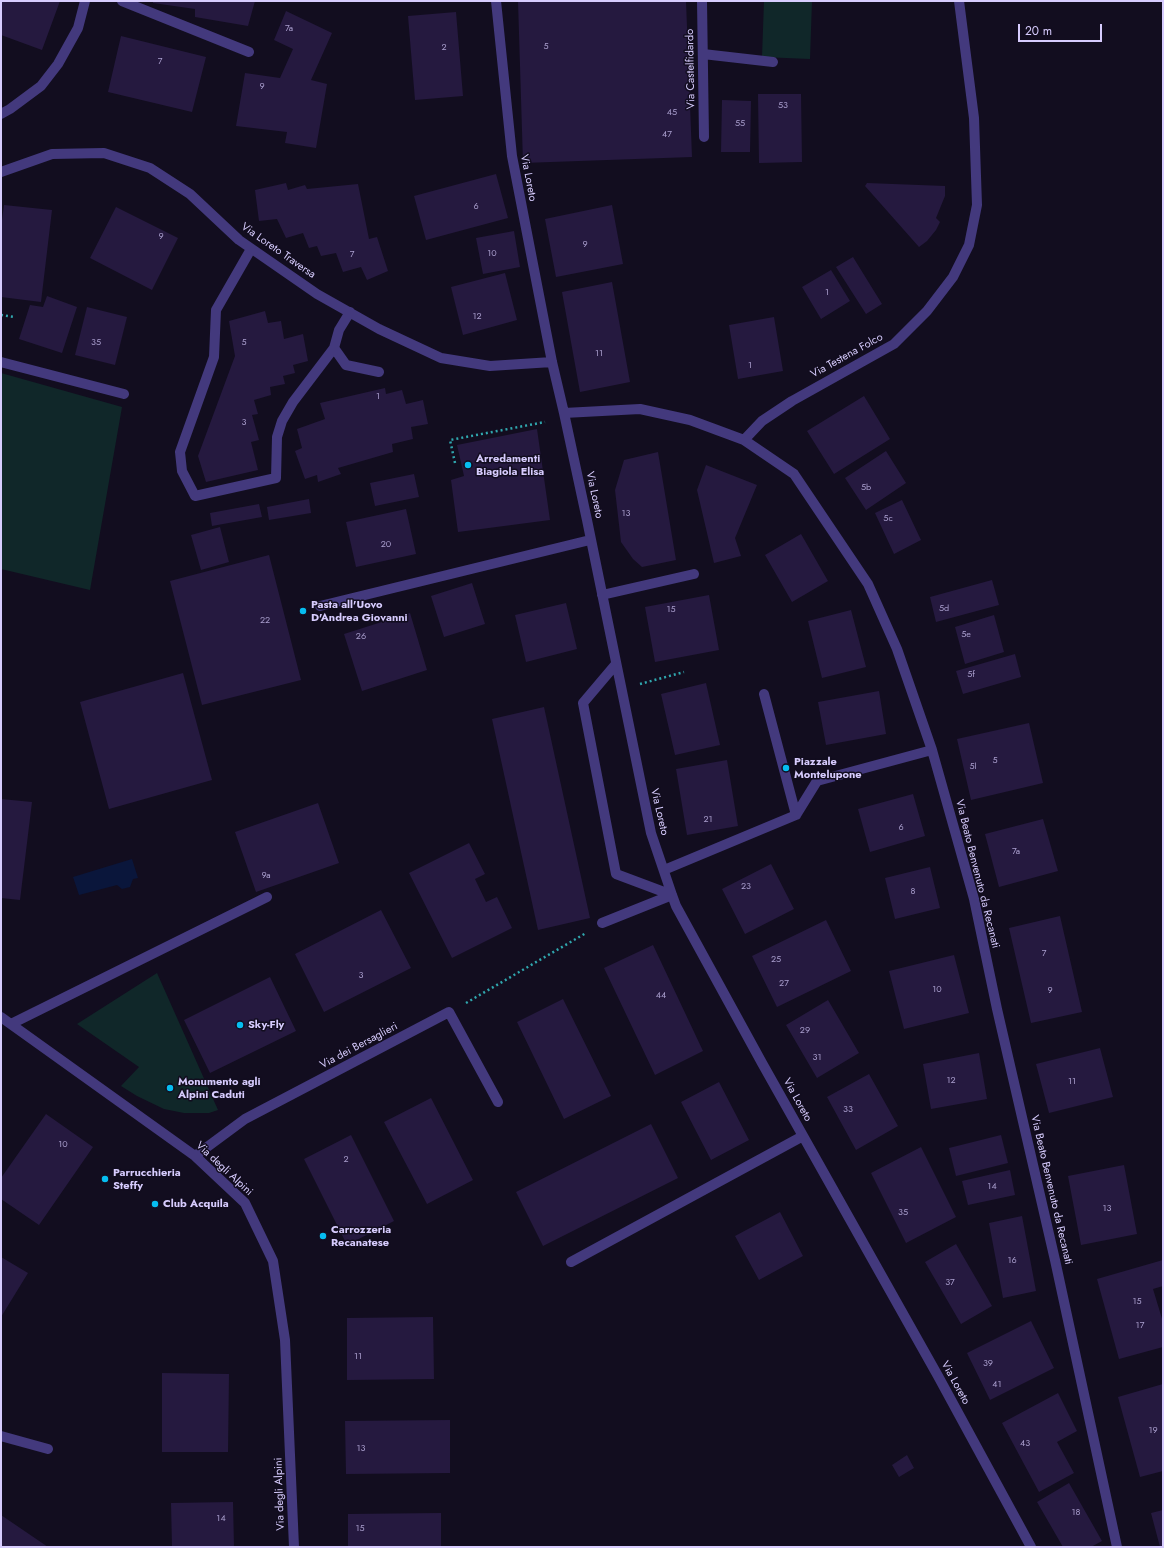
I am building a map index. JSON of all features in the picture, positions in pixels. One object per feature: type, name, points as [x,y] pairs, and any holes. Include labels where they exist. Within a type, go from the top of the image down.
[{"type":"street","points":[[1,114],[41,86],[58,64],[78,28],[85,1]]},
{"type":"street","points":[[122,1],[249,52]]},
{"type":"street","name":"Via Loreto","points":[[496,1],[512,156],[552,362],[565,415],[651,833],[672,895],[676,906],[938,1376],[1031,1547]]},
{"type":"street","name":"Via Castelfidardo","points":[[702,1],[704,137]]},
{"type":"street","name":"Via Testena Folco","points":[[744,440],[762,421],[792,401],[894,344],[927,311],[954,278],[970,245],[977,205],[974,118],[959,1]]},
{"type":"street","points":[[703,54],[773,62]]},
{"type":"street","name":"Via Loreto Traversa","points":[[1,172],[52,154],[104,153],[150,168],[190,194],[239,240],[317,294],[379,329],[441,358],[490,366],[552,362]]},
{"type":"street","points":[[252,249],[216,310],[214,357],[180,452],[182,471],[195,496],[276,478],[277,436],[282,421],[293,402],[334,348],[339,330],[350,312]]},
{"type":"street","points":[[334,348],[346,365],[379,372]]},
{"type":"street","points":[[1,362],[124,394]]},
{"type":"street","name":"Via Beato Benvenuto da Recanati","points":[[565,415],[640,409],[690,420],[744,440],[794,474],[868,584],[897,649],[932,750],[974,899],[997,1008],[1055,1260],[1117,1547]]},
{"type":"street","points":[[320,606],[590,540]]},
{"type":"street","points":[[602,595],[694,574]]},
{"type":"street","points":[[616,664],[583,703],[616,874],[672,895]]},
{"type":"street","points":[[764,694],[796,815]]},
{"type":"street","points":[[664,870],[796,815],[817,781],[932,750]]},
{"type":"street","points":[[602,923],[672,895]]},
{"type":"street","points":[[11,1024],[267,897]]},
{"type":"street","points":[[449,1012],[498,1102]]},
{"type":"street","name":"Via dei Bersaglieri","points":[[195,1156],[245,1119],[449,1012]]},
{"type":"street","name":"Via degli Alpini","points":[[1,1017],[195,1156],[245,1203],[273,1261],[285,1340],[294,1547]]},
{"type":"street","points":[[571,1262],[803,1136]]},
{"type":"street","points":[[1,1436],[48,1449]]},
{"type":"path","points":[[1,316],[14,317]]},
{"type":"path","points":[[455,463],[450,440],[565,415]]},
{"type":"path","points":[[621,689],[684,672]]},
{"type":"path","points":[[449,1012],[602,923]]},
{"type":"green space","points":[[764,1],[812,1],[810,59],[762,57]]},
{"type":"green space","points":[[1,373],[122,407],[90,590],[1,569]]},
{"type":"green space","points":[[157,973],[218,1110],[209,1113],[184,1113],[164,1109],[137,1096],[121,1086],[139,1067],[77,1024]]},
{"type":"water","points":[[132,859],[138,878],[133,879],[130,887],[122,889],[117,885],[79,895],[73,877]]},
{"type":"building","points":[[1,1],[60,1],[42,50],[1,35]]},
{"type":"building","points":[[153,1],[255,1],[248,26],[195,17],[195,9],[153,3]]},
{"type":"building","points":[[518,1],[686,1],[692,157],[523,163]]},
{"type":"building","points":[[286,11],[332,33],[311,80],[327,84],[316,148],[285,143],[287,132],[236,126],[245,73],[280,78],[293,49],[274,40]]},
{"type":"building","points":[[456,12],[463,96],[415,100],[408,16]]},
{"type":"building","points":[[121,36],[206,57],[192,112],[108,92]]},
{"type":"building","points":[[758,94],[801,94],[802,162],[759,163]]},
{"type":"building","points":[[722,100],[751,101],[750,152],[721,152]]},
{"type":"building","points":[[496,174],[508,218],[426,240],[414,196]]},
{"type":"building","points":[[286,183],[288,190],[305,185],[307,189],[358,184],[369,239],[377,237],[388,271],[367,280],[361,267],[343,272],[336,253],[321,256],[317,246],[309,248],[303,233],[286,238],[277,219],[259,221],[255,190]]},
{"type":"building","points":[[867,183],[945,186],[945,196],[936,218],[940,222],[936,230],[927,241],[919,247],[865,186]]},
{"type":"building","points":[[4,205],[52,210],[41,302],[1,297],[1,227]]},
{"type":"building","points":[[612,205],[623,264],[556,277],[545,219]]},
{"type":"building","points":[[116,207],[178,238],[152,290],[90,258]]},
{"type":"building","points":[[514,231],[520,267],[483,274],[476,238]]},
{"type":"building","points":[[853,257],[882,304],[866,314],[836,267]]},
{"type":"building","points":[[831,270],[850,301],[821,319],[802,287]]},
{"type":"building","points":[[505,273],[517,320],[463,335],[451,287]]},
{"type":"building","points":[[612,282],[630,382],[580,392],[562,292]]},
{"type":"building","points":[[47,296],[77,307],[62,353],[19,339],[30,305],[43,307]]},
{"type":"building","points":[[87,307],[127,317],[115,365],[75,355]]},
{"type":"building","points":[[265,311],[268,323],[281,321],[284,339],[303,334],[308,361],[293,365],[295,373],[283,376],[285,384],[270,387],[271,395],[254,400],[258,414],[252,415],[259,440],[251,442],[258,470],[206,482],[198,456],[235,356],[229,321]]},
{"type":"building","points":[[774,317],[783,371],[738,379],[729,325]]},
{"type":"building","points":[[385,388],[386,394],[402,390],[406,404],[423,400],[428,424],[411,427],[413,439],[392,444],[393,452],[338,468],[341,474],[318,482],[317,475],[305,479],[295,451],[302,448],[297,429],[325,419],[320,403]]},
{"type":"building","points":[[864,396],[890,439],[834,474],[807,431]]},
{"type":"building","points":[[537,429],[550,520],[458,532],[451,480],[464,476],[457,445]]},
{"type":"building","points":[[886,451],[906,483],[866,510],[845,478]]},
{"type":"building","points":[[658,452],[676,560],[642,567],[633,559],[621,542],[615,490],[624,460]]},
{"type":"building","points":[[706,465],[757,485],[735,538],[741,556],[714,563],[697,490]]},
{"type":"building","points":[[414,474],[419,497],[375,506],[370,483]]},
{"type":"building","points":[[309,499],[311,513],[269,520],[267,507]]},
{"type":"building","points":[[902,500],[921,540],[894,554],[875,513]]},
{"type":"building","points":[[259,504],[262,517],[212,526],[210,513]]},
{"type":"building","points":[[406,509],[416,554],[356,567],[346,522]]},
{"type":"building","points":[[220,527],[229,562],[201,570],[191,535]]},
{"type":"building","points":[[801,534],[828,581],[792,602],[765,555]]},
{"type":"building","points":[[269,555],[301,680],[202,705],[170,581]]},
{"type":"building","points":[[992,580],[999,605],[936,622],[930,597]]},
{"type":"building","points":[[472,583],[485,624],[444,637],[431,596]]},
{"type":"building","points":[[709,595],[719,650],[655,662],[645,607]]},
{"type":"building","points":[[566,603],[577,649],[526,662],[515,615]]},
{"type":"building","points":[[851,610],[866,667],[822,678],[808,621]]},
{"type":"building","points":[[410,613],[427,670],[362,691],[344,634]]},
{"type":"building","points":[[994,615],[1004,652],[965,664],[955,627]]},
{"type":"building","points":[[1015,654],[1021,677],[963,694],[956,671]]},
{"type":"building","points":[[183,673],[212,780],[109,809],[80,702]]},
{"type":"building","points":[[706,683],[720,745],[675,755],[661,694]]},
{"type":"building","points":[[879,691],[886,734],[826,745],[818,702]]},
{"type":"building","points":[[544,707],[590,918],[538,930],[492,719]]},
{"type":"building","points":[[1029,723],[1043,783],[971,800],[957,739]]},
{"type":"building","points":[[727,760],[738,826],[687,835],[676,769]]},
{"type":"building","points":[[913,794],[925,836],[870,852],[858,809]]},
{"type":"building","points":[[1,799],[32,802],[20,900],[1,898]]},
{"type":"building","points":[[318,803],[339,863],[256,892],[235,832]]},
{"type":"building","points":[[1043,819],[1058,871],[999,887],[985,834]]},
{"type":"building","points":[[469,843],[485,874],[475,879],[486,902],[497,897],[512,928],[452,958],[409,873]]},
{"type":"building","points":[[771,864],[794,909],[745,934],[722,889]]},
{"type":"building","points":[[930,867],[940,908],[895,919],[885,878]]},
{"type":"building","points":[[381,910],[411,968],[324,1012],[295,954]]},
{"type":"building","points":[[1060,916],[1082,1012],[1031,1023],[1009,928]]},
{"type":"building","points":[[826,920],[851,971],[777,1007],[752,956]]},
{"type":"building","points":[[653,945],[703,1051],[655,1075],[604,968]]},
{"type":"building","points":[[954,955],[969,1013],[904,1029],[889,971]]},
{"type":"building","name":"Sky-Fly","points":[[270,977],[296,1031],[210,1073],[184,1020]]},
{"type":"building","points":[[563,999],[611,1096],[564,1119],[517,1022]]},
{"type":"building","points":[[828,1000],[859,1053],[817,1078],[786,1025]]},
{"type":"building","points":[[1100,1048],[1113,1097],[1049,1113],[1036,1064]]},
{"type":"building","points":[[979,1053],[987,1099],[931,1109],[923,1064]]},
{"type":"building","points":[[869,1074],[898,1126],[856,1150],[827,1097]]},
{"type":"building","points":[[719,1082],[749,1140],[711,1160],[681,1102]]},
{"type":"building","points":[[431,1098],[473,1180],[427,1204],[384,1122]]},
{"type":"building","points":[[46,1114],[93,1147],[39,1225],[1,1199],[1,1178]]},
{"type":"building","points":[[651,1124],[678,1178],[543,1246],[516,1192]]},
{"type":"building","points":[[351,1135],[394,1221],[347,1245],[304,1159]]},
{"type":"building","points":[[1001,1135],[1008,1163],[956,1176],[949,1148]]},
{"type":"building","points":[[921,1147],[956,1217],[906,1243],[871,1173]]},
{"type":"building","points":[[1124,1165],[1137,1234],[1081,1245],[1068,1176]]},
{"type":"building","points":[[1010,1170],[1015,1195],[968,1205],[962,1181]]},
{"type":"building","points":[[780,1212],[803,1256],[759,1280],[735,1236]]},
{"type":"building","points":[[1022,1216],[1036,1291],[1003,1298],[989,1223]]},
{"type":"building","points":[[956,1244],[992,1306],[961,1324],[925,1262]]},
{"type":"building","points":[[1,1257],[28,1273],[1,1317]]},
{"type":"building","points":[[1163,1260],[1163,1286],[1153,1289],[1163,1322],[1163,1347],[1119,1359],[1097,1279]]},
{"type":"building","points":[[433,1317],[434,1379],[347,1380],[347,1318]]},
{"type":"building","points":[[1031,1321],[1054,1368],[990,1400],[967,1353]]},
{"type":"building","points":[[162,1373],[229,1374],[228,1452],[162,1452]]},
{"type":"building","points":[[1163,1384],[1163,1471],[1140,1477],[1118,1397]]},
{"type":"building","points":[[1058,1393],[1077,1431],[1057,1442],[1074,1473],[1039,1492],[1002,1423]]},
{"type":"building","points":[[450,1420],[450,1473],[346,1474],[345,1421]]},
{"type":"building","points":[[907,1455],[914,1468],[899,1477],[892,1465]]},
{"type":"building","points":[[1069,1483],[1102,1541],[1091,1547],[1063,1547],[1037,1502]]},
{"type":"building","points":[[233,1502],[234,1547],[172,1547],[171,1503]]},
{"type":"building","points":[[1163,1510],[1163,1547],[1160,1547],[1151,1513]]},
{"type":"building","points":[[441,1513],[441,1547],[348,1547],[348,1514]]},
{"type":"building","points":[[1,1515],[48,1547],[1,1547]]},
{"type":"place","name":"Arredamenti Biagiola Elisa","points":[[468,465]]},
{"type":"place","name":"Pasta all'Uovo D'Andrea Giovanni","points":[[303,611]]},
{"type":"place","name":"Piazzale Montelupone","points":[[786,768]]},
{"type":"place","name":"Sky-Fly","points":[[240,1025]]},
{"type":"place","name":"Monumento agli Alpini Caduti","points":[[170,1088]]},
{"type":"place","name":"Parrucchieria Steffy","points":[[105,1179]]},
{"type":"place","name":"Club Acquila","points":[[155,1204]]},
{"type":"place","name":"Carrozzeria Recanatese","points":[[323,1236]]}]
